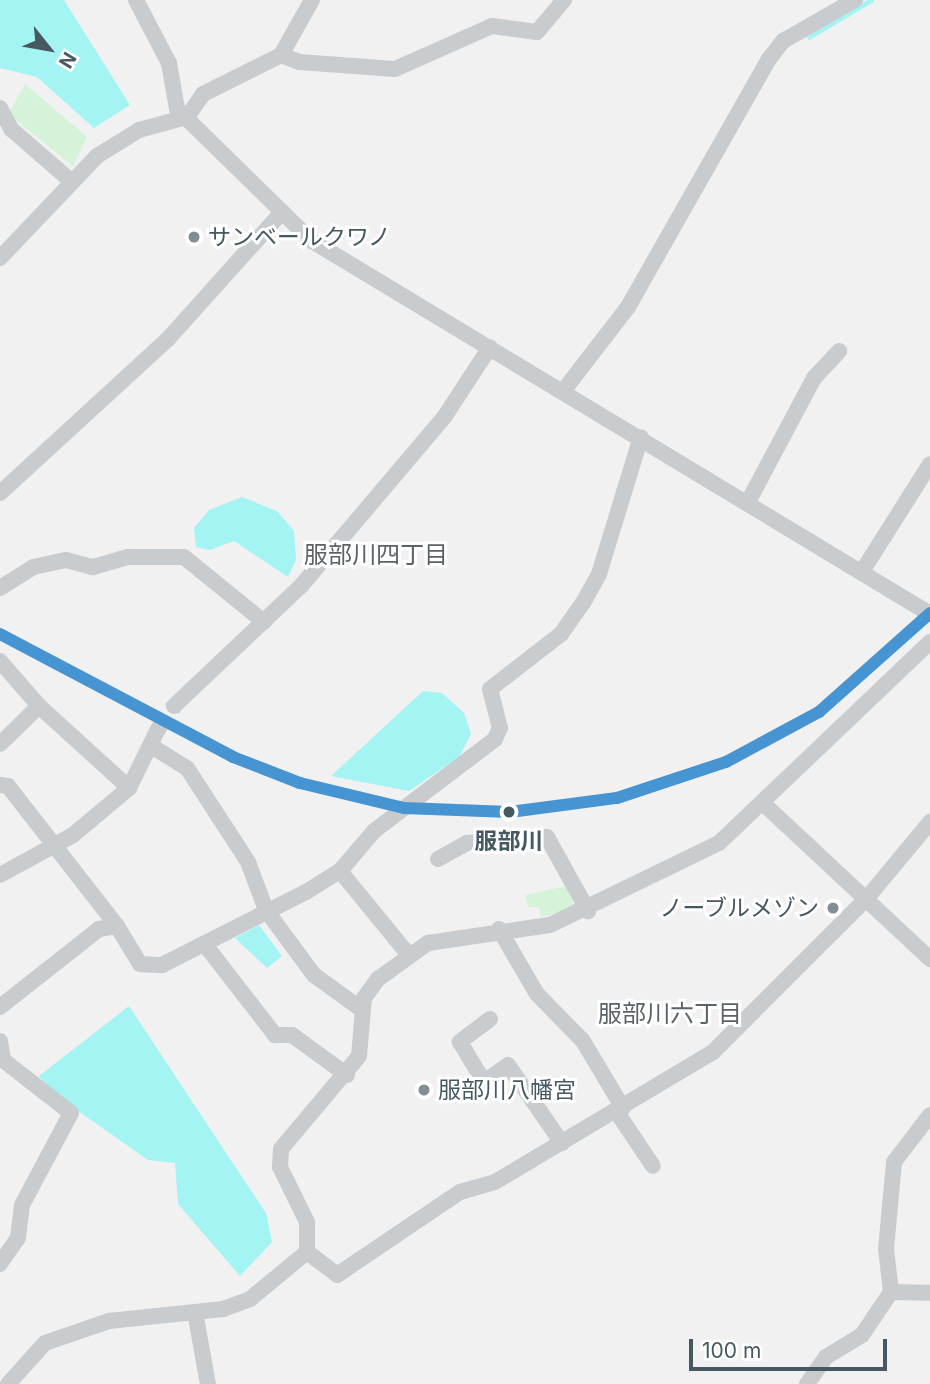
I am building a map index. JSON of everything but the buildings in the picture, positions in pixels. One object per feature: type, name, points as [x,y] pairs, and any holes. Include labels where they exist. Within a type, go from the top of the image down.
[{"type":"street","points":[[136,0],[169,63],[177,109],[312,241],[863,570],[930,614]]},
{"type":"street","points":[[0,258],[71,181],[139,130],[187,117],[203,94],[282,55],[312,0]]},
{"type":"street","points":[[282,55],[299,62],[395,69],[492,26],[537,32],[564,0]]},
{"type":"street","points":[[564,390],[628,307],[769,59],[783,41],[855,0]]},
{"type":"street","points":[[0,108],[11,129],[71,181]]},
{"type":"street","points":[[0,493],[168,339],[282,212]]},
{"type":"street","points":[[174,706],[264,622],[445,416],[490,346]]},
{"type":"street","points":[[748,502],[814,378],[839,351]]},
{"type":"street","points":[[0,785],[8,786],[49,845],[117,926],[140,964],[162,965],[206,946],[266,910],[340,872],[374,831],[495,739],[500,728],[490,705],[494,680],[547,646],[583,603],[599,574],[641,437]]},
{"type":"street","points":[[863,570],[930,464]]},
{"type":"street","points":[[0,588],[33,567],[66,559],[93,568],[129,557],[184,557],[264,622]]},
{"type":"street","points":[[307,1252],[307,1222],[280,1167],[281,1149],[347,1075],[363,1041],[361,1009],[378,979],[408,954],[453,935],[550,925],[588,911],[719,843],[765,805],[930,642]]},
{"type":"street","points":[[0,661],[39,706],[129,788]]},
{"type":"street","points":[[0,744],[39,706]]},
{"type":"street","points":[[0,875],[49,845],[82,829],[129,788],[153,747],[158,729]]},
{"type":"street","points":[[153,747],[187,768],[248,862],[266,910],[314,975],[361,1009]]},
{"type":"street","points":[[765,805],[930,959]]},
{"type":"street","points":[[307,1252],[337,1275],[460,1192],[495,1182],[712,1052],[867,898],[930,822]]},
{"type":"street","points":[[438,859],[467,843],[547,837],[588,911]]},
{"type":"street","points":[[340,872],[408,954]]},
{"type":"street","points":[[0,1007],[86,936],[117,926]]},
{"type":"street","points":[[499,929],[537,994],[583,1041],[653,1166]]},
{"type":"street","points":[[206,946],[275,1035],[292,1035],[347,1075]]},
{"type":"street","points":[[490,1019],[460,1042],[484,1082],[508,1066],[562,1143]]},
{"type":"street","points":[[0,1041],[3,1060],[71,1113],[22,1205],[18,1238],[0,1264]]},
{"type":"street","points":[[807,1384],[826,1357],[862,1335],[891,1292],[886,1249],[894,1162],[930,1115]]},
{"type":"street","points":[[8,1384],[45,1343],[109,1321],[195,1312],[250,1299],[307,1252]]},
{"type":"street","points":[[891,1292],[930,1293]]},
{"type":"street","points":[[195,1312],[208,1384]]},
{"type":"green space","points":[[25,84],[87,137],[73,166],[8,114]]},
{"type":"green space","points":[[566,886],[575,908],[541,917],[539,907],[528,907],[525,895]]},
{"type":"water","points":[[0,0],[64,0],[130,105],[94,128],[37,77],[0,68]]},
{"type":"water","points":[[242,497],[277,511],[294,531],[296,560],[288,577],[234,541],[210,550],[196,547],[194,528],[209,510]]},
{"type":"water","points":[[423,691],[442,693],[464,713],[471,734],[459,757],[409,791],[331,776]]},
{"type":"water","points":[[259,925],[282,956],[267,968],[235,938]]},
{"type":"water","points":[[129,1006],[266,1213],[272,1242],[240,1276],[178,1204],[175,1163],[148,1160],[54,1094],[39,1076]]},
{"type":"waterway","points":[[809,37],[871,0]]},
{"type":"tunnel","points":[[158,729],[174,706]]},
{"type":"transit line","points":[[0,634],[233,757],[300,783],[404,808],[510,812],[617,798],[726,762],[819,712],[930,613]]},
{"type":"place","name":"サンベールクワノ","points":[[194,237]]},
{"type":"place","name":"服部川","points":[[509,812]]},
{"type":"place","name":"ノーブルメゾン","points":[[833,908]]},
{"type":"place","name":"服部川八幡宮","points":[[424,1090]]},
{"type":"district","name":"服部川四丁目","points":[[376,555]]},
{"type":"district","name":"服部川六丁目","points":[[670,1014]]}]
